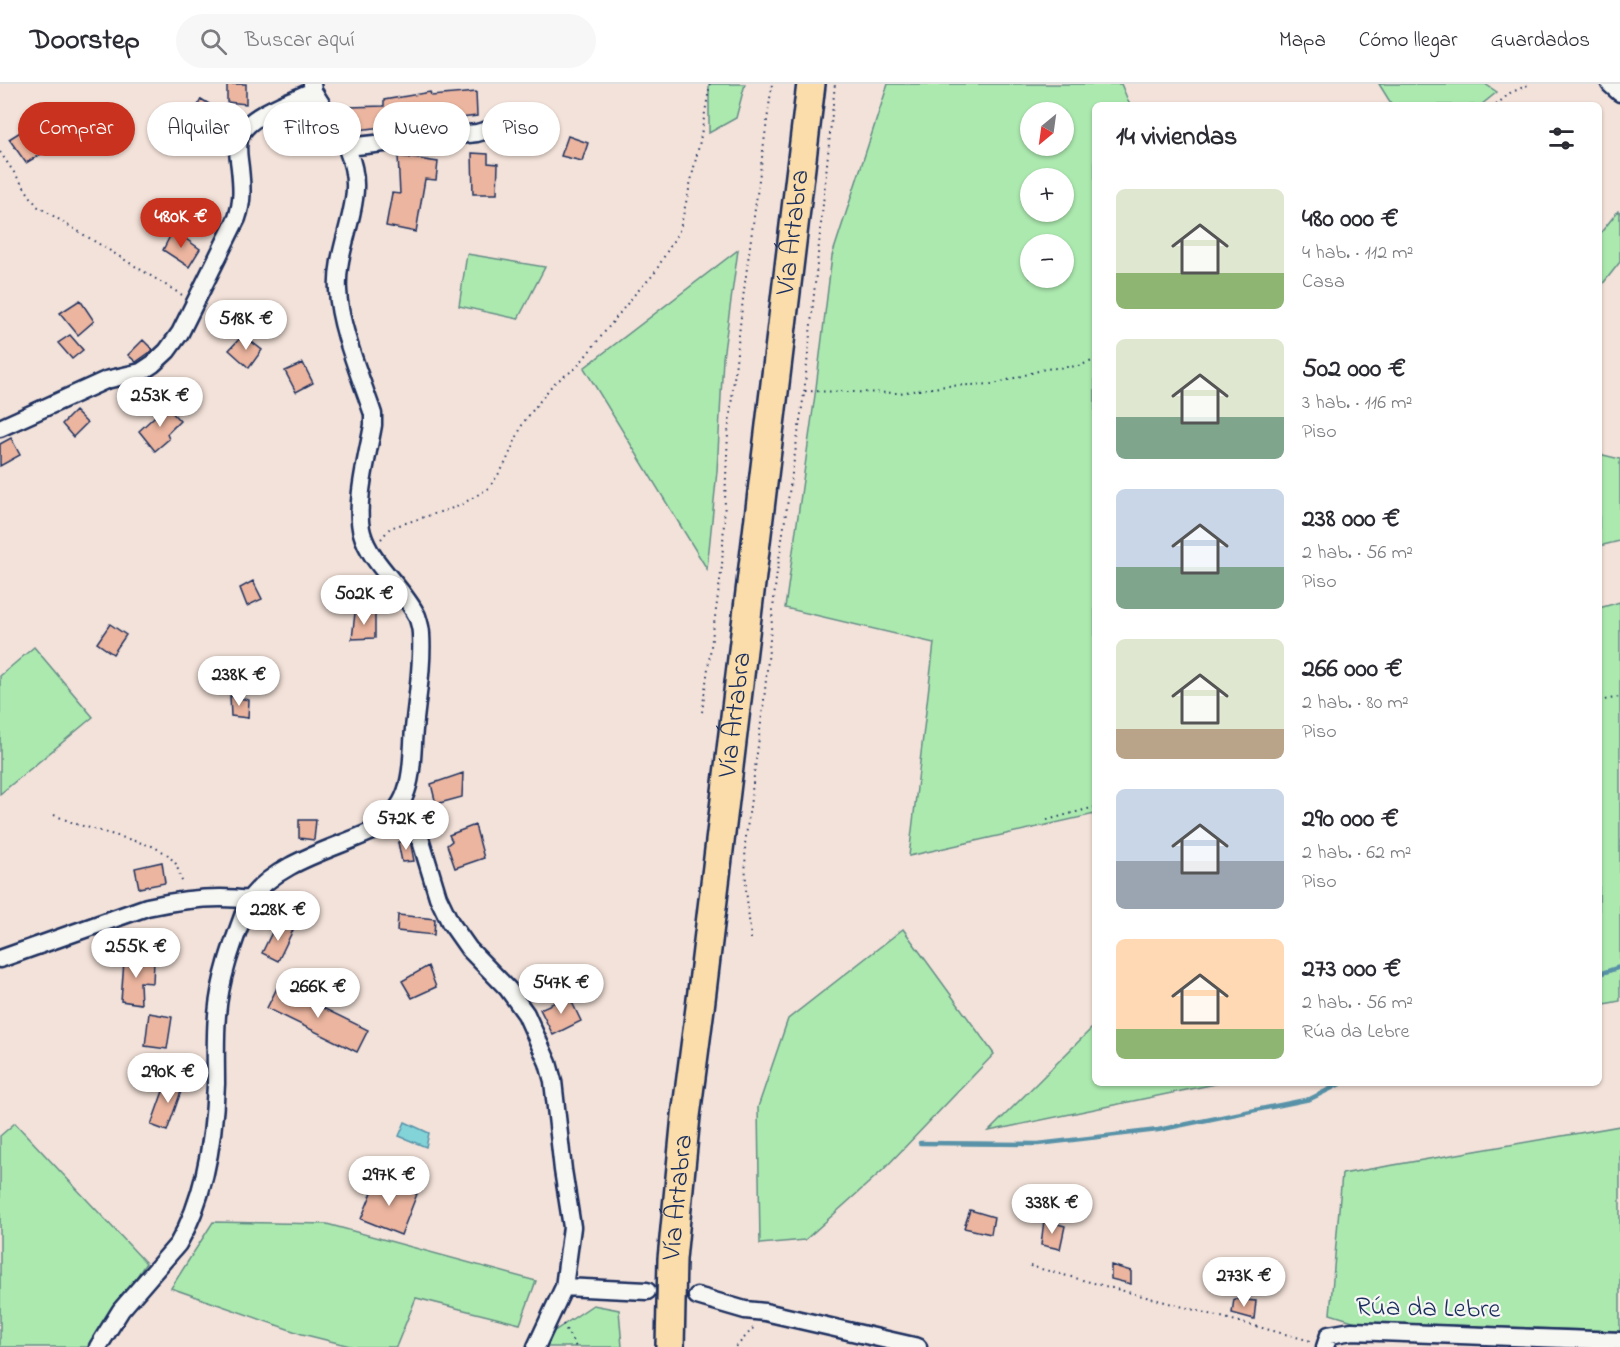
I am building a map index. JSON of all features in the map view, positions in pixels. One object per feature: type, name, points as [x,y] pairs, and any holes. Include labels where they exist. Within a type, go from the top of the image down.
[{"type":"highway","name":"Vía Ártabra","points":[[670,1347],[672,1259],[686,1116],[811,84]]},
{"type":"street","points":[[1610,84],[1620,93]]},
{"type":"street","points":[[0,428],[106,380],[141,372],[168,351],[195,303],[242,204],[243,191],[238,150],[243,129],[253,120],[312,87],[321,102]]},
{"type":"street","points":[[361,145],[482,132]]},
{"type":"street","points":[[98,1347],[121,1310],[178,1244],[185,1232],[200,1190],[208,1156],[216,1087],[217,1016],[221,985],[249,900],[280,873],[370,832],[392,817],[405,795],[410,776],[421,632],[418,618],[407,598],[371,552],[362,534],[359,511],[374,425],[373,414],[341,313],[338,289],[340,258],[354,200],[355,186],[351,156]]},
{"type":"street","points":[[400,806],[417,828],[438,897],[450,922],[469,949],[508,989],[526,1014],[554,1081],[563,1170],[572,1227],[564,1287],[536,1347]]},
{"type":"street","points":[[0,959],[147,907],[170,902],[234,898],[249,900]]},
{"type":"street","points":[[564,1287],[647,1292]]},
{"type":"street","points":[[697,1296],[745,1310],[765,1312],[918,1347]]},
{"type":"street","name":"Rúa da Lebre","points":[[1327,1341],[1352,1330],[1620,1341]]},
{"type":"path","points":[[371,552],[390,528],[459,506],[489,488],[504,466],[523,423],[547,391],[576,368],[635,294],[654,274],[680,229],[710,84]]},
{"type":"path","points":[[702,712],[722,566],[728,433],[742,302],[772,84]]},
{"type":"path","points":[[751,939],[746,889],[745,844],[764,700],[776,579],[804,391],[835,84]]},
{"type":"path","points":[[1500,102],[1510,93],[1530,84]]},
{"type":"path","points":[[0,152],[37,206],[195,303]]},
{"type":"path","points":[[804,391],[899,393],[945,386],[994,384],[1045,369],[1078,366],[1092,361]]},
{"type":"path","points":[[1602,700],[1620,697]]},
{"type":"path","points":[[1047,820],[1092,808]]},
{"type":"path","points":[[54,815],[76,825],[152,846],[167,854],[176,864],[189,901]]},
{"type":"path","name":"Rúa da Lebre","points":[[1030,1266],[1311,1341],[1327,1341]]},
{"type":"path","points":[[552,1310],[569,1332],[576,1347]]},
{"type":"path","points":[[736,1347],[752,1331],[765,1312]]},
{"type":"green space","points":[[709,84],[745,84],[736,118],[709,133]]},
{"type":"green space","points":[[888,84],[1121,84],[1129,102],[1092,102],[1092,815],[909,856],[934,643],[785,608],[832,256]]},
{"type":"green space","points":[[1379,84],[1485,84],[1497,92],[1485,102],[1390,102]]},
{"type":"green space","points":[[1618,211],[1620,212],[1620,262],[1602,285],[1602,231]]},
{"type":"green space","points":[[738,250],[723,358],[717,471],[707,569],[584,368]]},
{"type":"green space","points":[[467,254],[545,267],[518,319],[459,306]]},
{"type":"green space","points":[[1602,455],[1620,459],[1620,541],[1602,545]]},
{"type":"green space","points":[[1620,602],[1620,1001],[1602,1004],[1602,607]]},
{"type":"green space","points":[[34,647],[93,717],[0,794],[0,676]]},
{"type":"green space","points":[[903,929],[994,1054],[883,1170],[805,1240],[760,1244],[758,1107],[788,1019]]},
{"type":"green space","points":[[1092,1028],[1092,1086],[1206,1086],[989,1131]]},
{"type":"green space","points":[[15,1123],[146,1263],[89,1347],[0,1347],[0,1136]]},
{"type":"green space","points":[[1620,1126],[1620,1331],[1356,1322],[1330,1314],[1342,1174]]},
{"type":"green space","points":[[213,1222],[327,1224],[536,1281],[520,1324],[416,1298],[396,1347],[354,1347],[302,1334],[171,1288]]},
{"type":"green space","points":[[593,1305],[619,1310],[622,1347],[544,1347],[550,1334]]},
{"type":"water","points":[[405,1122],[429,1133],[426,1147],[399,1136]]},
{"type":"building","points":[[227,84],[246,84],[246,102],[227,102]]},
{"type":"building","points":[[430,92],[431,96],[476,92],[477,116],[470,117],[470,102],[384,102],[384,100]]},
{"type":"building","points":[[373,106],[373,128],[361,130],[361,107]]},
{"type":"building","points":[[18,133],[18,152],[9,139]]},
{"type":"building","points":[[568,136],[588,143],[582,161],[561,156]]},
{"type":"building","points":[[472,153],[482,154],[482,156],[488,156],[488,163],[498,164],[497,194],[473,194]]},
{"type":"building","points":[[21,156],[38,156],[26,163]]},
{"type":"building","points":[[398,156],[438,162],[436,180],[425,179],[416,232],[386,226],[392,193],[400,194]]},
{"type":"building","points":[[173,230],[200,249],[189,267],[163,250]]},
{"type":"building","points":[[80,300],[94,321],[78,335],[60,313]]},
{"type":"building","points":[[70,335],[83,350],[72,359],[58,343]]},
{"type":"building","points":[[243,335],[262,350],[249,368],[229,350]]},
{"type":"building","points":[[143,340],[153,350],[136,362],[128,355]]},
{"type":"building","points":[[303,363],[313,383],[296,392],[285,371]]},
{"type":"building","points":[[166,406],[180,421],[167,434],[169,439],[155,451],[139,431]]},
{"type":"building","points":[[75,411],[87,423],[73,437],[62,424]]},
{"type":"building","points":[[11,438],[20,455],[0,466],[0,444]]},
{"type":"building","points":[[253,581],[262,599],[247,606],[240,588]]},
{"type":"building","points":[[355,613],[375,614],[375,638],[352,639]]},
{"type":"building","points":[[110,624],[126,635],[113,654],[97,643]]},
{"type":"building","points":[[230,696],[249,700],[248,718],[231,716]]},
{"type":"building","points":[[463,773],[462,797],[436,804],[431,784]]},
{"type":"building","points":[[299,820],[316,820],[314,840],[299,838]]},
{"type":"building","points":[[475,825],[484,858],[455,868],[447,845],[452,841],[449,835]]},
{"type":"building","points":[[410,840],[414,861],[402,862],[398,842]]},
{"type":"building","points":[[162,862],[165,883],[139,888],[135,868]]},
{"type":"building","points":[[398,915],[435,919],[434,935],[397,931]]},
{"type":"building","points":[[277,922],[293,930],[278,961],[262,953]]},
{"type":"building","points":[[124,961],[154,961],[153,983],[140,982],[141,1004],[121,1001]]},
{"type":"building","points":[[428,966],[436,987],[412,998],[402,981]]},
{"type":"building","points":[[278,986],[368,1030],[357,1052],[267,1008]]},
{"type":"building","points":[[569,996],[581,1021],[553,1035],[540,1009]]},
{"type":"building","points":[[149,1013],[172,1017],[167,1049],[145,1046]]},
{"type":"building","points":[[168,1077],[184,1083],[167,1131],[151,1125]]},
{"type":"building","points":[[378,1178],[417,1194],[401,1235],[361,1219]]},
{"type":"building","points":[[970,1210],[994,1217],[991,1234],[964,1228]]},
{"type":"building","points":[[1044,1220],[1065,1226],[1060,1249],[1041,1245]]},
{"type":"building","points":[[1111,1265],[1131,1271],[1131,1284],[1111,1279]]},
{"type":"building","points":[[1234,1299],[1256,1301],[1254,1319],[1232,1313]]},
{"type":"waterway","points":[[1602,973],[1620,967]]},
{"type":"waterway","points":[[920,1143],[1038,1144],[1158,1130],[1310,1099],[1336,1086]]}]
